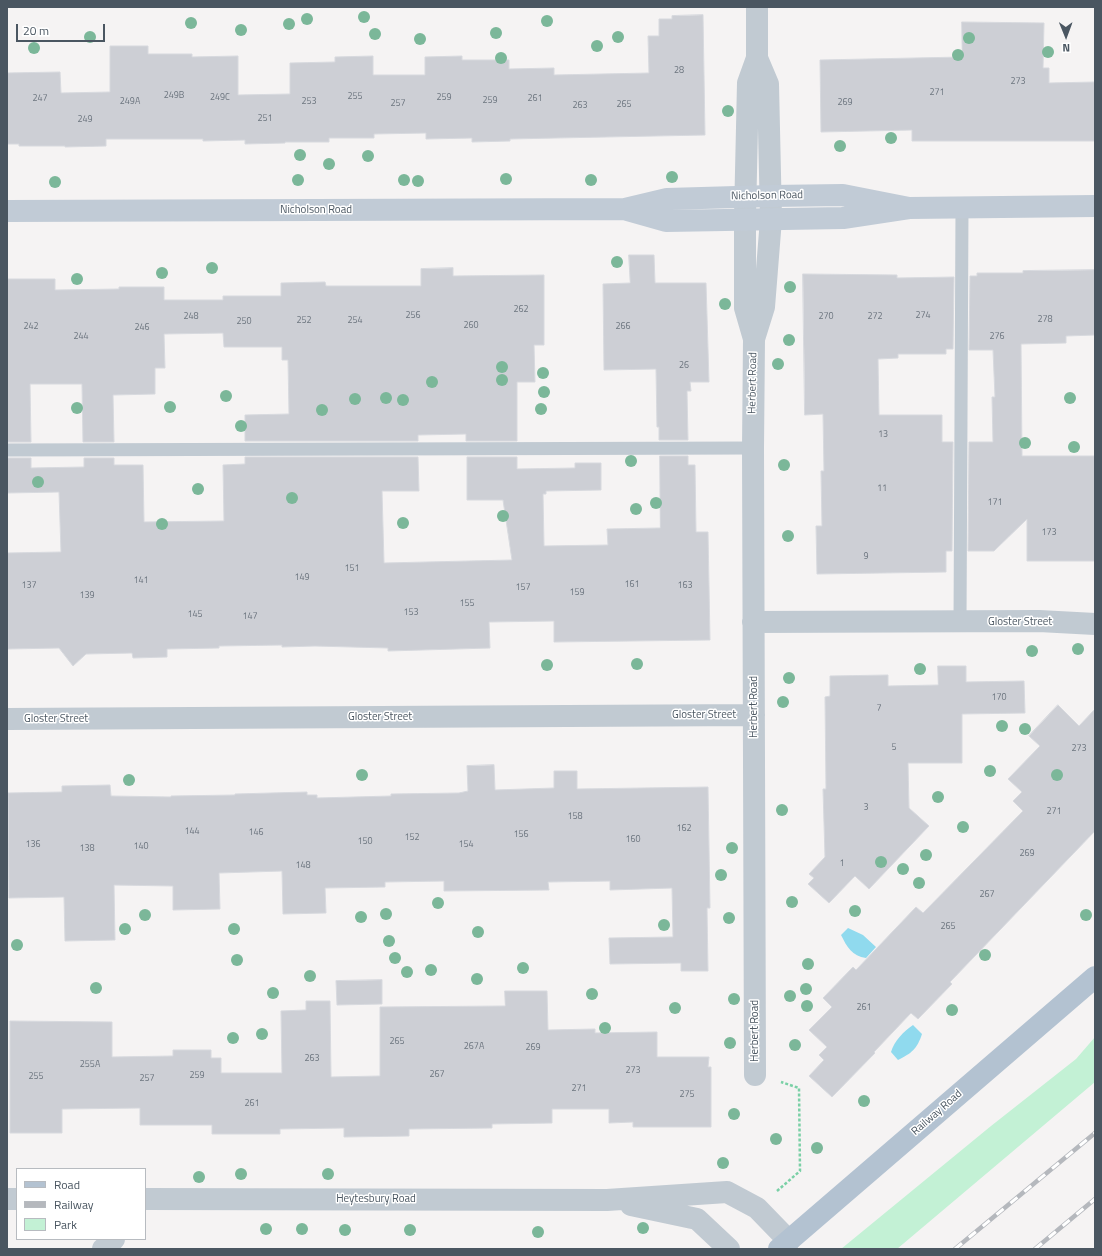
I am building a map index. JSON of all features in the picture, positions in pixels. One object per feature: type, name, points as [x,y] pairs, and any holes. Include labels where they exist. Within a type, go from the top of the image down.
[{"type":"main road","name":"Nicholson Road","points":[[7,211],[625,209],[666,198],[843,195],[909,208]]},
{"type":"main road","name":"Nicholson Road","points":[[625,209],[666,221],[843,218],[909,208],[1095,206]]},
{"type":"main road","name":"Railway Road","points":[[784,1245],[1095,977]]},
{"type":"street","name":"Herbert Road","points":[[755,1075],[753,622],[754,339],[745,308],[745,220],[748,83],[757,58],[757,7]]},
{"type":"street","name":"Herbert Road","points":[[754,339],[764,307],[771,220],[768,84],[757,58]]},
{"type":"street","name":"Gloster Street","points":[[753,622],[1039,622],[1095,624]]},
{"type":"street","name":"Gloster Street","points":[[7,719],[754,715]]},
{"type":"street","name":"Heytesbury Road","points":[[154,1199],[607,1200],[727,1192],[757,1208],[784,1245]]},
{"type":"street","points":[[146,1211],[154,1199]]},
{"type":"street","name":"Heytesbury Road","points":[[607,1200],[697,1219],[729,1249]]},
{"type":"street","points":[[103,1249],[113,1240]]},
{"type":"lane","points":[[960,622],[962,208]]},
{"type":"lane","points":[[7,450],[753,448]]},
{"type":"path","points":[[799,1088],[800,1170]]},
{"type":"green space","points":[[1095,1037],[1095,1082],[897,1249],[841,1249],[991,1126],[1076,1059]]},
{"type":"water","points":[[848,928],[863,935],[876,947],[866,958],[854,953],[845,943],[841,935]]},
{"type":"water","points":[[913,1025],[922,1034],[920,1039],[913,1050],[898,1060],[891,1052],[892,1048],[906,1030]]},
{"type":"building","points":[[703,15],[705,135],[510,139],[510,141],[472,142],[472,138],[426,139],[426,133],[374,134],[374,138],[329,138],[329,142],[245,144],[245,140],[203,141],[203,139],[106,139],[106,146],[65,147],[19,146],[19,144],[7,144],[7,73],[60,72],[61,93],[110,92],[110,46],[148,46],[148,54],[192,54],[192,57],[238,56],[238,95],[290,94],[290,63],[335,62],[335,57],[373,56],[373,75],[425,75],[425,57],[462,56],[462,60],[509,60],[509,69],[554,68],[554,75],[649,73],[648,36],[659,36],[659,19],[672,19],[672,16]]},
{"type":"building","points":[[962,22],[1044,23],[1043,68],[1049,68],[1049,83],[1095,82],[1095,141],[912,141],[912,130],[821,132],[820,60],[962,57]]},
{"type":"building","points":[[629,255],[654,255],[655,283],[706,283],[709,382],[690,382],[691,391],[687,391],[688,440],[659,440],[659,427],[657,427],[656,369],[604,370],[603,284],[630,283]]},
{"type":"building","points":[[453,268],[453,276],[544,275],[544,345],[534,345],[535,382],[517,382],[517,441],[466,441],[466,434],[418,435],[418,441],[245,441],[245,415],[289,414],[288,360],[282,360],[282,347],[224,347],[223,333],[164,334],[165,368],[155,368],[155,394],[113,395],[114,442],[83,442],[82,384],[30,384],[31,442],[7,442],[7,279],[55,279],[55,290],[119,289],[119,287],[164,287],[164,300],[223,300],[223,296],[281,296],[281,283],[325,282],[326,286],[421,286],[421,269]]},
{"type":"building","points":[[1095,270],[1095,335],[1066,336],[1066,343],[1021,344],[1022,456],[1095,456],[1095,561],[1027,561],[1027,519],[994,551],[968,551],[969,442],[993,442],[992,397],[995,397],[993,350],[969,350],[970,276],[977,276],[977,273]]},
{"type":"building","points":[[803,274],[897,275],[897,278],[954,277],[953,349],[946,349],[946,354],[898,354],[898,358],[878,359],[879,415],[942,415],[942,442],[953,442],[952,551],[946,551],[946,572],[817,574],[816,526],[822,526],[821,471],[824,471],[823,414],[805,415]]},
{"type":"building","points":[[660,456],[688,456],[688,465],[695,465],[696,532],[708,532],[710,640],[554,642],[554,621],[489,622],[490,648],[388,651],[388,648],[315,646],[282,647],[282,645],[219,646],[219,648],[167,649],[167,657],[133,658],[132,653],[86,654],[73,666],[59,648],[8,649],[7,553],[61,552],[59,492],[7,493],[7,458],[31,458],[31,468],[84,467],[84,458],[114,458],[114,465],[143,465],[144,522],[224,521],[223,465],[245,464],[245,457],[418,457],[419,491],[382,491],[384,563],[512,560],[503,500],[467,500],[467,457],[517,457],[517,469],[575,468],[575,463],[601,463],[601,490],[546,491],[546,494],[543,494],[544,546],[608,545],[607,529],[660,528]]},
{"type":"building","points":[[938,666],[966,666],[966,682],[1024,681],[1025,713],[962,714],[962,763],[908,763],[909,808],[929,826],[869,889],[855,876],[829,903],[808,884],[814,878],[809,874],[825,857],[823,789],[826,789],[825,697],[830,696],[830,676],[888,675],[888,686],[938,685]]},
{"type":"building","points":[[1058,705],[1079,726],[1095,709],[1095,831],[950,982],[952,984],[918,1019],[911,1013],[832,1097],[809,1076],[824,1060],[819,1055],[827,1047],[809,1030],[832,1007],[823,998],[853,967],[856,970],[916,907],[923,913],[1023,811],[1013,801],[1022,792],[1008,779],[1040,746],[1029,736]]},
{"type":"building","points":[[494,765],[495,790],[554,788],[554,771],[577,771],[577,789],[708,787],[710,908],[707,908],[708,971],[681,971],[681,963],[610,964],[609,938],[673,937],[672,888],[610,890],[610,881],[548,882],[549,890],[444,891],[444,881],[385,882],[385,887],[325,888],[326,913],[283,914],[282,871],[219,873],[220,909],[173,910],[173,886],[114,885],[115,940],[65,941],[64,897],[9,898],[8,793],[62,792],[62,786],[110,785],[111,796],[171,797],[307,792],[307,795],[317,795],[317,798],[391,796],[391,794],[459,793],[468,791],[467,766]]},
{"type":"building","points":[[382,980],[382,1004],[337,1005],[336,981]]},
{"type":"building","points":[[505,991],[547,991],[548,1030],[595,1029],[595,1033],[657,1032],[657,1057],[709,1057],[708,1067],[711,1067],[711,1127],[633,1127],[633,1122],[609,1123],[609,1109],[552,1109],[552,1123],[492,1124],[492,1128],[409,1129],[409,1136],[344,1137],[344,1128],[280,1129],[280,1134],[212,1134],[212,1125],[140,1125],[140,1108],[62,1109],[62,1133],[10,1133],[10,1021],[112,1022],[112,1057],[173,1056],[173,1050],[211,1050],[211,1058],[221,1058],[221,1073],[282,1073],[281,1011],[306,1010],[306,1001],[330,1001],[331,1077],[380,1076],[380,1007],[505,1006]]},
{"type":"railway","points":[[955,1249],[1095,1133]]},
{"type":"railway","points":[[1035,1249],[1095,1199]]}]
